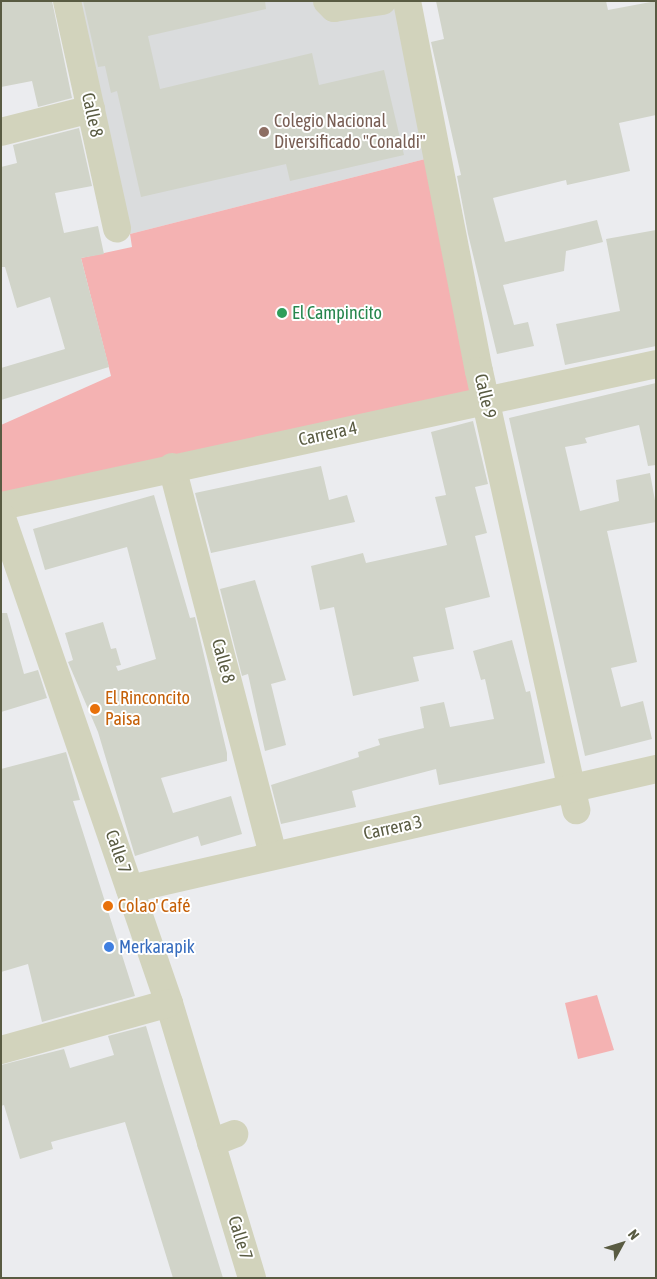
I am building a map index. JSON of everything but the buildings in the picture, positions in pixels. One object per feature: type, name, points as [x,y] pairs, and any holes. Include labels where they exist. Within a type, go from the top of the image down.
[{"type":"street","name":"Calle 8","points":[[67,1],[117,229]]},
{"type":"street","points":[[327,1],[334,8],[382,1]]},
{"type":"street","name":"Calle 9","points":[[407,1],[487,401],[574,800]]},
{"type":"street","points":[[1,132],[91,109]]},
{"type":"street","name":"Carrera 4","points":[[1,506],[172,467],[656,364]]},
{"type":"street","name":"Calle 8","points":[[172,467],[273,855]]},
{"type":"street","name":"Calle 7","points":[[1,515],[169,1003],[222,1138],[252,1278]]},
{"type":"street","name":"Carrera 3","points":[[130,889],[273,855],[574,800],[656,769]]},
{"type":"street","points":[[1,1050],[169,1003]]},
{"type":"shaded area","name":"Colegio Nacional Diversificado \"Conaldi\"","points":[[67,1],[407,1],[437,156],[130,234],[117,229]]},
{"type":"shaded area","name":"El Campincito","points":[[437,156],[487,401],[1,506],[1,425],[111,376],[81,258],[132,247],[130,234]]},
{"type":"shaded area","points":[[597,995],[614,1050],[578,1059],[565,1003]]},
{"type":"place","name":"Colegio Nacional Diversificado \"Conaldi\"","points":[[264,132]]},
{"type":"place","name":"El Campincito","points":[[282,313]]},
{"type":"place","name":"El Rinconcito Paisa","points":[[95,709]]},
{"type":"place","name":"Colao' Café","points":[[108,906]]},
{"type":"place","name":"Merkarapik","points":[[109,947]]}]
